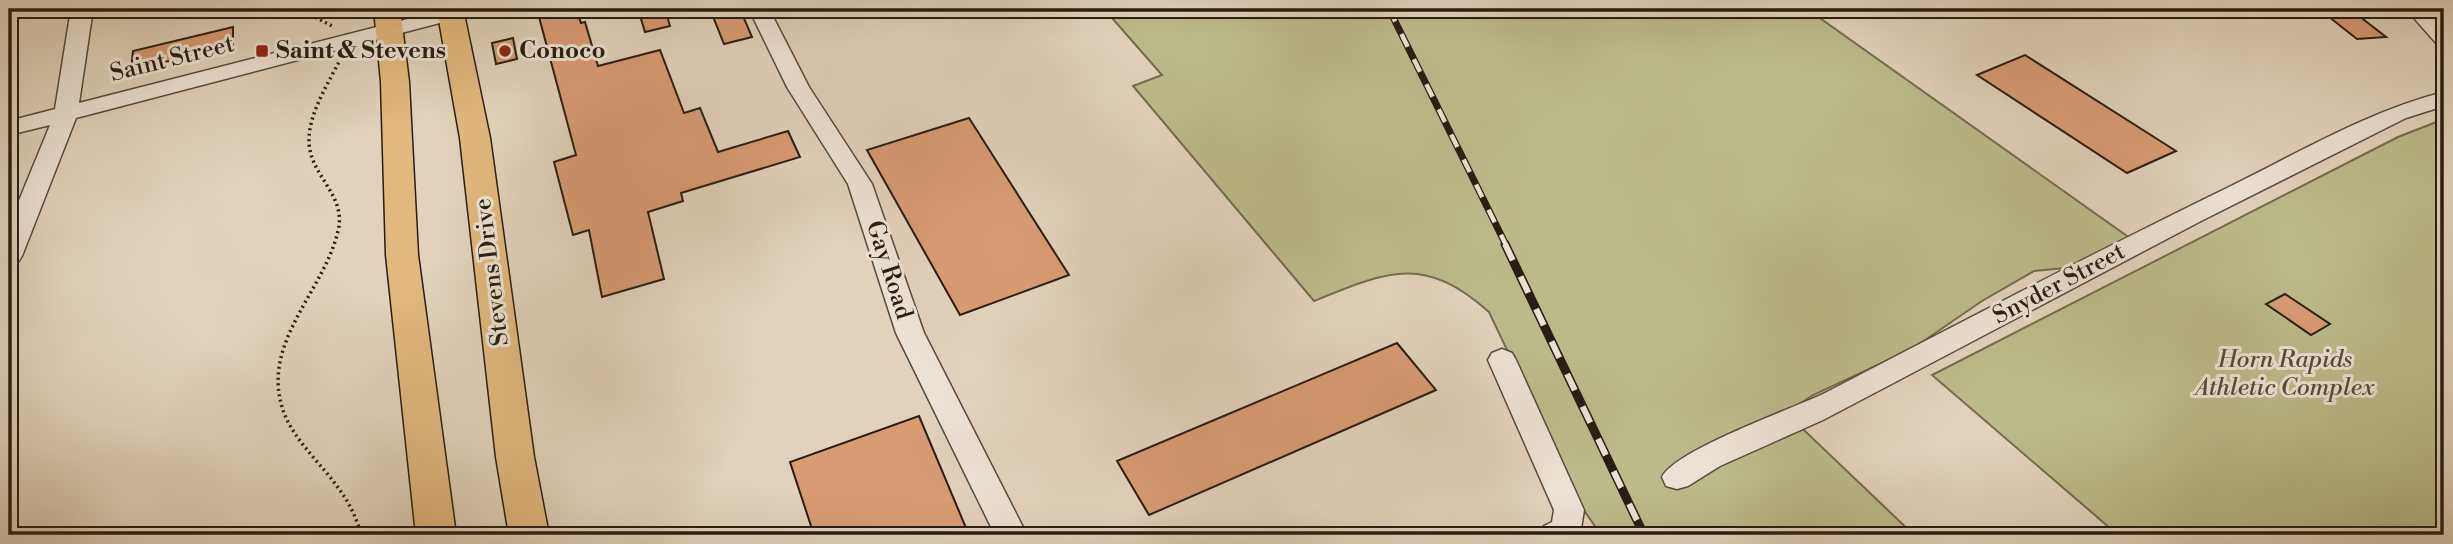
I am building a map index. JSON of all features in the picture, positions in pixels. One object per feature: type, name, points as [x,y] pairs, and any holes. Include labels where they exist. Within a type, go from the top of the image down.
[{"type":"main road","name":"Stevens Drive","points":[[457,10],[515,457],[529,535]]},
{"type":"main road","points":[[388,19],[396,82],[402,255],[436,535]]},
{"type":"street","points":[[9,256],[66,113],[82,9]]},
{"type":"street","name":"Gay Road","points":[[759,9],[798,86],[860,184],[910,333],[1012,535]]},
{"type":"street","points":[[2416,9],[2444,38]]},
{"type":"street","name":"Saint Street","points":[[9,128],[343,41],[388,19],[457,10]]},
{"type":"street","name":"Snyder Street","points":[[1677,477],[1709,457],[1813,412],[2192,215],[2398,113],[2444,99]]},
{"type":"street","points":[[1502,360],[1569,510],[1561,532]]},
{"type":"path","points":[[307,9],[315,17],[341,31],[343,41],[344,52],[311,128],[309,142],[318,167],[336,196],[340,227],[323,274],[289,335],[278,374],[279,398],[285,417],[295,434],[350,500],[361,535]]},
{"type":"green space","points":[[1143,9],[1807,9],[2134,241],[2096,265],[2034,271],[1982,301],[1912,349],[1813,395],[1786,413],[1914,535],[1601,535],[1581,506],[1489,312],[1466,294],[1425,275],[1385,276],[1314,301],[1133,86],[1162,75],[1112,18]]},
{"type":"green space","name":"Horn Rapids Athletic Complex","points":[[2444,119],[2444,535],[2118,535],[1932,375],[2398,137]]},
{"type":"building","points":[[576,9],[581,23],[585,22],[598,66],[660,50],[684,113],[700,108],[718,152],[788,131],[800,157],[681,193],[683,201],[648,212],[664,279],[602,297],[589,230],[573,235],[554,162],[576,155],[539,17]]},
{"type":"building","points":[[638,9],[665,9],[670,26],[645,32]]},
{"type":"building","points":[[710,9],[740,9],[752,37],[724,44]]},
{"type":"building","points":[[2319,9],[2350,9],[2386,37],[2357,39]]},
{"type":"building","points":[[233,27],[233,46],[131,70],[133,51]]},
{"type":"building","name":"Conoco","points":[[513,38],[517,59],[496,64],[492,43]]},
{"type":"building","points":[[2025,55],[2176,151],[2127,173],[1977,75]]},
{"type":"building","points":[[969,118],[1069,275],[960,315],[867,150]]},
{"type":"building","points":[[2285,294],[2330,324],[2311,335],[2266,304]]},
{"type":"building","points":[[1397,343],[1436,390],[1149,515],[1117,461]]},
{"type":"building","points":[[919,416],[969,535],[814,535],[790,462]]},
{"type":"railway","points":[[1389,9],[1506,245]]},
{"type":"railway","points":[[1505,244],[1644,535]]},
{"type":"place","name":"Saint & Stevens","points":[[262,51]]},
{"type":"place","name":"Conoco","points":[[505,51]]}]
